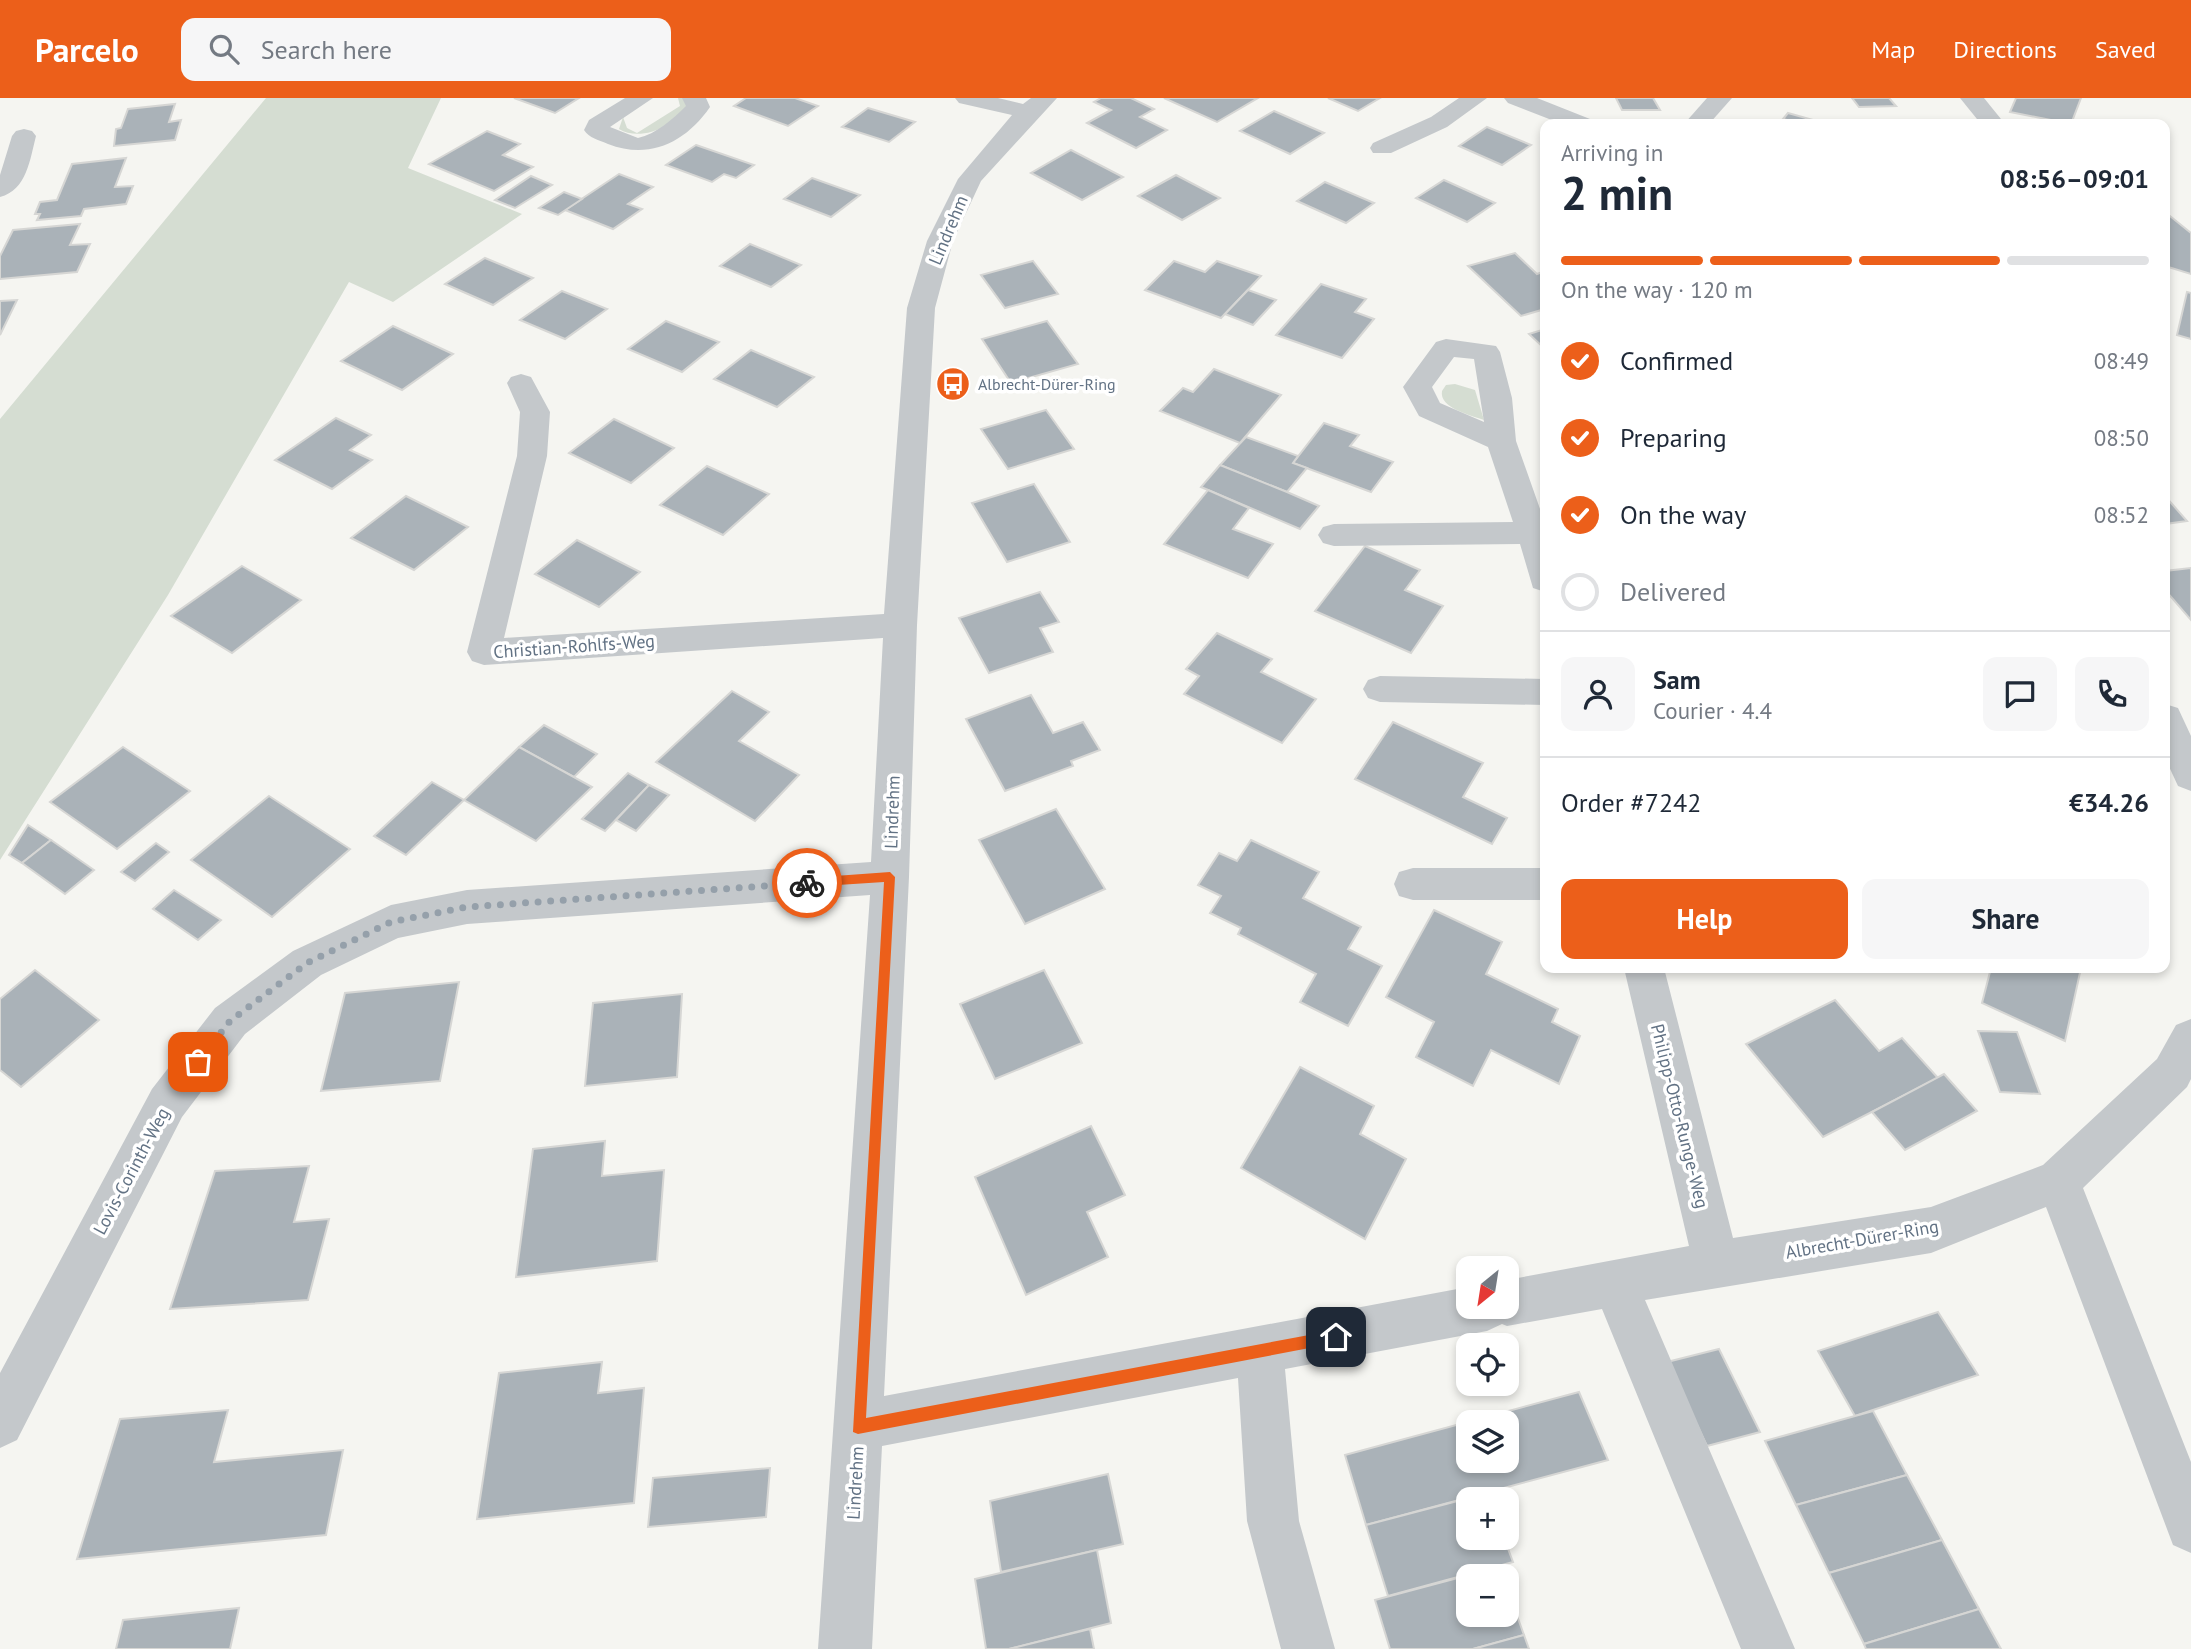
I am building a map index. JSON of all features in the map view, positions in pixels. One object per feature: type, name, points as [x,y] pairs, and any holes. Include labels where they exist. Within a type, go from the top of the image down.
[{"type":"street","points":[[640,101],[597,125],[596,130],[639,145],[649,144],[692,116],[698,107],[694,98]]},
{"type":"street","points":[[967,98],[1036,105]]},
{"type":"street","points":[[1382,148],[1438,122],[1475,98]]},
{"type":"street","points":[[1516,98],[1569,119]]},
{"type":"street","points":[[1701,119],[1720,98]]},
{"type":"street","points":[[1972,98],[1989,119]]},
{"type":"street","name":"Lindrehm","points":[[845,1649],[890,877],[900,625],[921,308],[940,240],[971,179],[1036,105]]},
{"type":"street","points":[[0,189],[13,176],[24,136]]},
{"type":"street","name":"Christian-Rohlfs-Weg","points":[[522,383],[535,412],[532,456],[484,652],[900,625]]},
{"type":"street","points":[[1502,441],[1540,560]]},
{"type":"street","points":[[1334,535],[1533,533]]},
{"type":"street","points":[[1380,689],[1540,692]]},
{"type":"street","points":[[2170,729],[2191,776]]},
{"type":"street","name":"Lovis-Corinth-Weg","points":[[0,1423],[167,1103],[230,1021],[307,963],[391,922],[467,907],[890,877]]},
{"type":"street","points":[[1413,884],[1540,884]]},
{"type":"street","name":"Philipp-Otto-Runge-Weg","points":[[1645,973],[1716,1264]]},
{"type":"street","name":"Albrecht-Dürer-Ring","points":[[1519,1301],[1716,1264],[1931,1230],[2058,1181],[2172,1073],[2191,1038]]},
{"type":"street","points":[[2058,1181],[2191,1527]]},
{"type":"street","points":[[1614,1282],[1768,1649]]},
{"type":"street","points":[[858,1426],[1456,1313]]},
{"type":"street","points":[[1260,1352],[1273,1521],[1308,1649]]},
{"type":"shaded area","points":[[266,98],[441,98],[408,168],[522,214],[393,302],[349,282],[168,595],[0,860],[0,419]]},
{"type":"shaded area","points":[[678,98],[684,98],[687,107],[665,126],[637,134],[619,129],[623,117],[627,128],[637,133],[680,106]]},
{"type":"shaded area","points":[[1455,384],[1475,390],[1484,420],[1457,410],[1445,402],[1442,391],[1446,385]]},
{"type":"building","points":[[514,98],[579,98],[555,113]]},
{"type":"building","points":[[746,98],[795,98],[818,106],[788,126],[734,106]]},
{"type":"building","points":[[1101,98],[1131,98],[1154,109],[1140,117],[1167,130],[1136,148],[1087,123],[1111,110],[1094,102]]},
{"type":"building","points":[[1164,98],[1258,98],[1217,122]]},
{"type":"building","points":[[1328,98],[1380,98],[1358,111]]},
{"type":"building","points":[[1616,98],[1653,98],[1660,110],[1622,110]]},
{"type":"building","points":[[1852,98],[1889,98],[1896,106],[1859,107]]},
{"type":"building","points":[[2016,98],[2081,98],[2073,119],[2046,119],[2010,112]]},
{"type":"building","points":[[175,104],[169,122],[181,120],[175,140],[114,146],[116,129],[121,128],[128,109]]},
{"type":"building","points":[[868,108],[915,122],[889,142],[842,127]]},
{"type":"building","points":[[1274,111],[1324,133],[1290,154],[1240,131]]},
{"type":"building","points":[[1788,113],[1809,119],[1783,119]]},
{"type":"building","points":[[1487,127],[1531,145],[1502,165],[1459,146]]},
{"type":"building","points":[[487,131],[520,144],[503,155],[533,167],[494,191],[429,164]]},
{"type":"building","points":[[696,145],[754,165],[736,178],[724,174],[712,182],[666,165]]},
{"type":"building","points":[[1071,150],[1123,177],[1082,200],[1031,173]]},
{"type":"building","points":[[126,158],[115,187],[133,186],[126,204],[84,209],[81,216],[37,220],[40,214],[35,214],[40,202],[57,200],[72,164]]},
{"type":"building","points":[[619,174],[653,187],[628,204],[642,209],[613,229],[565,210]]},
{"type":"building","points":[[1176,175],[1220,198],[1182,220],[1138,196]]},
{"type":"building","points":[[531,176],[552,185],[515,208],[495,200]]},
{"type":"building","points":[[812,178],[860,195],[831,217],[784,199]]},
{"type":"building","points":[[1444,180],[1495,203],[1467,222],[1416,198]]},
{"type":"building","points":[[1325,182],[1374,203],[1346,223],[1297,201]]},
{"type":"building","points":[[564,192],[582,199],[558,215],[539,208]]},
{"type":"building","points":[[2170,216],[2191,233],[2191,274],[2170,268]]},
{"type":"building","points":[[80,224],[70,245],[90,244],[77,272],[0,279],[0,256],[13,230]]},
{"type":"building","points":[[750,244],[801,265],[771,287],[720,266]]},
{"type":"building","points":[[1515,253],[1537,274],[1540,273],[1540,310],[1521,316],[1468,266]]},
{"type":"building","points":[[485,258],[533,278],[493,305],[445,284]]},
{"type":"building","points":[[1033,261],[1058,294],[1005,308],[981,275]]},
{"type":"building","points":[[1174,261],[1205,272],[1217,261],[1261,276],[1221,318],[1145,290]]},
{"type":"building","points":[[1321,284],[1366,299],[1355,312],[1374,319],[1342,358],[1276,335]]},
{"type":"building","points":[[1248,290],[1276,300],[1253,325],[1225,314]]},
{"type":"building","points":[[562,291],[607,309],[565,339],[520,320]]},
{"type":"building","points":[[2187,292],[2191,293],[2191,339],[2177,335]]},
{"type":"building","points":[[17,300],[0,335],[0,301]]},
{"type":"building","points":[[666,321],[719,342],[682,372],[628,349]]},
{"type":"building","points":[[1047,321],[1078,364],[1011,383],[982,339]]},
{"type":"building","points":[[393,326],[453,354],[402,390],[341,361]]},
{"type":"building","points":[[1540,331],[1540,344],[1529,334]]},
{"type":"building","points":[[751,350],[814,377],[777,407],[714,379]]},
{"type":"building","points":[[1214,369],[1281,395],[1240,443],[1160,411],[1183,388],[1193,392]]},
{"type":"building","points":[[1046,410],[1074,449],[1008,469],[981,429]]},
{"type":"building","points":[[336,418],[371,435],[350,450],[372,460],[332,489],[275,460]]},
{"type":"building","points":[[614,419],[674,448],[631,483],[569,453]]},
{"type":"building","points":[[1324,423],[1359,435],[1350,446],[1393,462],[1371,492],[1293,463]]},
{"type":"building","points":[[1246,437],[1298,456],[1293,463],[1307,468],[1287,492],[1220,465]]},
{"type":"building","points":[[1220,465],[1319,506],[1300,529],[1201,487]]},
{"type":"building","points":[[707,466],[769,494],[723,535],[660,505]]},
{"type":"building","points":[[1034,484],[1070,542],[1007,562],[972,503]]},
{"type":"building","points":[[1208,490],[1249,508],[1233,529],[1273,544],[1248,578],[1164,544]]},
{"type":"building","points":[[406,496],[468,527],[414,570],[351,538]]},
{"type":"building","points":[[2170,502],[2187,521],[2170,523]]},
{"type":"building","points":[[577,540],[640,572],[599,607],[535,574]]},
{"type":"building","points":[[1365,546],[1420,570],[1405,590],[1443,606],[1411,653],[1315,611]]},
{"type":"building","points":[[242,566],[301,600],[232,653],[171,616]]},
{"type":"building","points":[[2191,568],[2191,620],[2170,596],[2170,570]]},
{"type":"building","points":[[1040,592],[1059,622],[1040,628],[1053,652],[989,673],[959,618]]},
{"type":"building","points":[[1217,633],[1272,659],[1261,672],[1316,699],[1282,743],[1184,694],[1199,676],[1186,669]]},
{"type":"building","points":[[732,691],[769,712],[739,741],[799,775],[755,821],[656,762]]},
{"type":"building","points":[[1031,695],[1053,733],[1083,722],[1100,750],[1071,761],[1073,766],[1005,791],[966,719]]},
{"type":"building","points":[[1393,722],[1483,763],[1463,797],[1507,818],[1492,844],[1355,779]]},
{"type":"building","points":[[544,725],[597,754],[574,777],[519,747]]},
{"type":"building","points":[[123,747],[190,791],[117,849],[50,802]]},
{"type":"building","points":[[519,747],[592,787],[536,841],[464,800]]},
{"type":"building","points":[[628,773],[649,785],[605,831],[582,819]]},
{"type":"building","points":[[432,782],[464,800],[406,855],[374,836]]},
{"type":"building","points":[[649,785],[669,795],[636,831],[616,820]]},
{"type":"building","points":[[269,796],[350,849],[272,917],[191,860]]},
{"type":"building","points":[[1056,809],[1105,889],[1025,924],[979,840]]},
{"type":"building","points":[[28,825],[51,840],[22,863],[9,855]]},
{"type":"building","points":[[51,840],[94,870],[65,894],[22,863]]},
{"type":"building","points":[[1251,840],[1319,872],[1303,898],[1361,927],[1348,949],[1382,966],[1348,1026],[1300,1002],[1316,974],[1238,934],[1241,928],[1210,913],[1221,896],[1198,885],[1219,853],[1237,861]]},
{"type":"building","points":[[156,843],[169,852],[135,881],[121,872]]},
{"type":"building","points":[[174,890],[221,920],[198,940],[153,909]]},
{"type":"building","points":[[1434,910],[1502,942],[1486,974],[1558,1009],[1552,1022],[1580,1036],[1559,1084],[1491,1050],[1473,1086],[1416,1057],[1434,1022],[1386,997]]},
{"type":"building","points":[[35,970],[99,1020],[21,1087],[0,1070],[0,999]]},
{"type":"building","points":[[1044,970],[1082,1043],[995,1079],[960,1004]]},
{"type":"building","points":[[1990,973],[2080,973],[2065,1041],[1982,1003]]},
{"type":"building","points":[[459,982],[440,1081],[321,1091],[345,993]]},
{"type":"building","points":[[682,994],[677,1077],[585,1086],[593,1003]]},
{"type":"building","points":[[1835,1000],[1879,1051],[1902,1038],[1938,1078],[1823,1137],[1746,1044]]},
{"type":"building","points":[[1978,1031],[2017,1032],[2040,1094],[2000,1092]]},
{"type":"building","points":[[1300,1067],[1374,1106],[1360,1134],[1406,1159],[1365,1239],[1241,1168]]},
{"type":"building","points":[[1944,1074],[1977,1111],[1905,1150],[1872,1112]]},
{"type":"building","points":[[1091,1126],[1125,1195],[1087,1212],[1108,1257],[1026,1295],[975,1177]]},
{"type":"building","points":[[605,1141],[602,1176],[664,1170],[657,1261],[516,1277],[533,1149]]},
{"type":"building","points":[[309,1166],[294,1222],[329,1219],[308,1300],[170,1309],[215,1171]]},
{"type":"building","points":[[1938,1312],[1978,1375],[1855,1416],[1818,1351]]},
{"type":"building","points":[[1719,1349],[1760,1432],[1707,1446],[1667,1362]]},
{"type":"building","points":[[602,1362],[598,1393],[644,1388],[634,1503],[477,1519],[499,1373]]},
{"type":"building","points":[[1579,1392],[1608,1460],[1507,1487],[1456,1487],[1456,1501],[1366,1525],[1345,1455],[1456,1425],[1456,1473],[1519,1473],[1519,1410],[1512,1410]]},
{"type":"building","points":[[228,1410],[214,1462],[343,1450],[326,1535],[77,1559],[120,1419]]},
{"type":"building","points":[[1873,1411],[1907,1475],[1796,1505],[1765,1441]]},
{"type":"building","points":[[770,1468],[766,1517],[648,1527],[653,1478]]},
{"type":"building","points":[[1108,1474],[1123,1544],[1001,1572],[990,1501]]},
{"type":"building","points":[[1907,1475],[1942,1540],[1829,1573],[1796,1505]]},
{"type":"building","points":[[1456,1501],[1456,1550],[1508,1550],[1513,1562],[1456,1564],[1456,1578],[1388,1596],[1366,1525]]},
{"type":"building","points":[[1942,1540],[1979,1609],[1864,1644],[1829,1573]]},
{"type":"building","points":[[1097,1550],[1111,1623],[1009,1649],[986,1649],[975,1579]]},
{"type":"building","points":[[1456,1578],[1456,1627],[1519,1627],[1519,1621],[1524,1635],[1473,1649],[1390,1649],[1375,1600]]},
{"type":"building","points":[[239,1608],[230,1649],[116,1649],[123,1620]]},
{"type":"building","points":[[1979,1609],[2001,1649],[1866,1649],[1864,1644]]},
{"type":"building","points":[[1090,1629],[1094,1649],[1009,1649]]},
{"type":"building","points":[[1524,1635],[1529,1649],[1473,1649]]},
{"type":"way so far","points":[[198,1062],[230,1021],[307,963],[391,922],[467,907],[807,883]]},
{"type":"place","name":"Albrecht-Dürer-Ring","points":[[953,384]]},
{"type":"route","points":[[807,883],[890,877],[858,1426],[1336,1337]]}]
